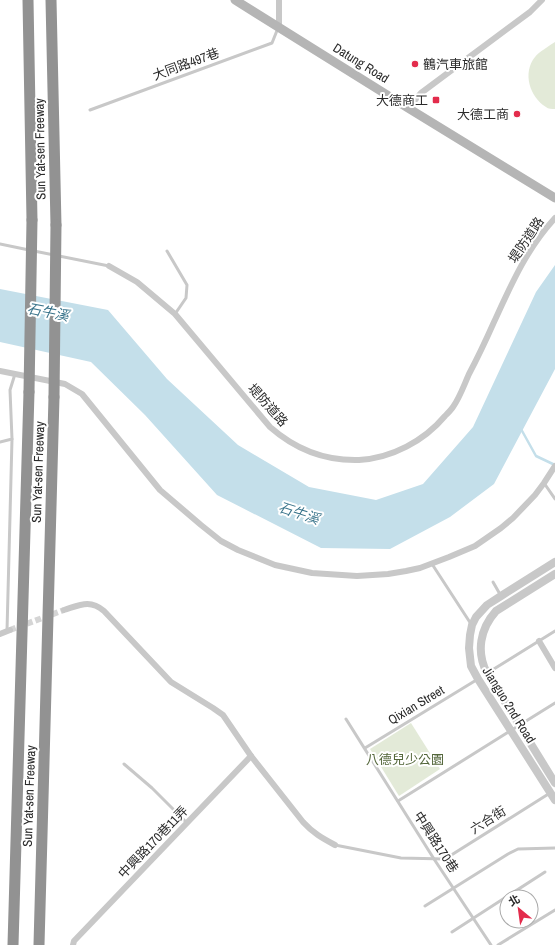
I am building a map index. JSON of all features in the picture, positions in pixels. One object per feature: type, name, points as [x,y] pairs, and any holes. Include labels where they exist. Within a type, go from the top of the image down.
[{"type":"highway","name":"Sun Yat-sen Freeway","points":[[13,945],[29,392],[32,220],[28,0]]},
{"type":"highway","name":"Sun Yat-sen Freeway","points":[[39,945],[54,397],[56,225],[50,0]]},
{"type":"main road","name":"Datung Road","points":[[235,0],[555,198]]},
{"type":"street","points":[[279,0],[279,27]]},
{"type":"street","points":[[408,108],[421,93],[530,12],[534,3],[542,0]]},
{"type":"street","name":"堤防道路","points":[[109,266],[138,282],[175,314],[270,427],[287,441],[317,455],[339,460],[361,460],[383,456],[419,440],[437,426],[453,407],[511,285],[528,254],[555,218]]},
{"type":"street","points":[[0,371],[65,384],[82,394],[160,490],[221,541],[238,550],[275,565],[312,573],[357,576],[388,574],[406,571],[449,558],[469,549],[488,538],[501,528],[524,507],[544,483],[555,466]]},
{"type":"street","name":"Jianguo 2nd Road","points":[[553,794],[478,679],[471,666],[469,642],[472,625],[481,611],[501,596],[555,562]]},
{"type":"street","name":"Jianguo 2nd Road","points":[[555,574],[496,611],[491,616],[484,630],[481,643],[481,657],[487,673],[555,782]]},
{"type":"street","points":[[64,610],[91,603],[98,605],[171,682],[222,715],[251,756],[303,822],[319,837],[335,845]]},
{"type":"street","points":[[0,634],[9,630]]},
{"type":"street","points":[[538,641],[555,668]]},
{"type":"street","name":"中興路170巷11弄","points":[[73,945],[74,941],[251,756]]},
{"type":"lane","name":"大同路497巷","points":[[90,110],[272,43],[276,37],[279,27]]},
{"type":"lane","name":"堤防道路","points":[[0,244],[109,266]]},
{"type":"lane","points":[[167,251],[187,285],[186,298],[175,314]]},
{"type":"lane","points":[[9,630],[12,439],[10,390],[15,374]]},
{"type":"lane","points":[[0,442],[12,439]]},
{"type":"lane","points":[[544,483],[555,500]]},
{"type":"lane","points":[[432,564],[472,625]]},
{"type":"lane","points":[[493,582],[501,596]]},
{"type":"lane","points":[[487,673],[555,631]]},
{"type":"lane","name":"Qixian Street","points":[[365,748],[478,679]]},
{"type":"lane","points":[[398,801],[555,703]]},
{"type":"lane","name":"中興路170巷","points":[[346,719],[434,859],[491,945]]},
{"type":"lane","points":[[124,764],[152,788],[187,823]]},
{"type":"lane","name":"六合街","points":[[434,859],[445,859],[553,794]]},
{"type":"lane","points":[[335,845],[401,858],[434,859]]},
{"type":"lane","points":[[424,906],[518,849],[555,848]]},
{"type":"lane","points":[[452,932],[545,872]]},
{"type":"lane","points":[[498,945],[555,910]]},
{"type":"green space","points":[[555,42],[555,109],[549,109],[540,103],[532,91],[529,70],[535,57]]},
{"type":"green space","name":"八德兒少公園","points":[[411,723],[440,769],[399,796],[370,749]]},
{"type":"water","name":"石牛溪","points":[[555,265],[555,369],[494,484],[450,517],[390,549],[321,548],[217,495],[145,415],[91,362],[0,342],[0,289],[108,310],[167,379],[238,445],[309,487],[376,500],[423,484],[473,427],[536,292]]},
{"type":"waterway","points":[[521,429],[536,456],[555,465]]},
{"type":"tunnel","points":[[10,630],[64,610]]},
{"type":"place","name":"鶴汽車旅館","points":[[415,64]]},
{"type":"place","name":"大德商工","points":[[436,100]]},
{"type":"place","name":"大德工商","points":[[517,114]]}]
